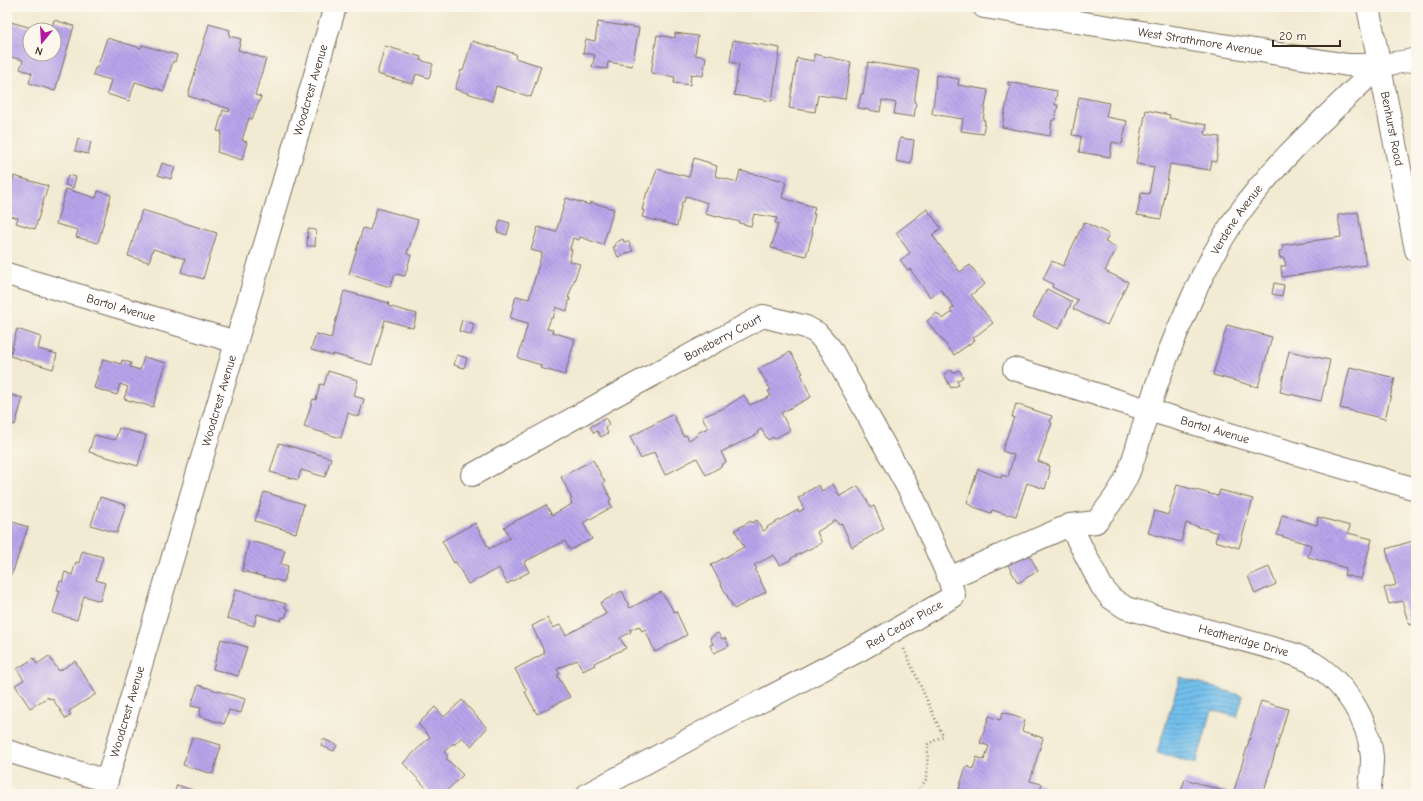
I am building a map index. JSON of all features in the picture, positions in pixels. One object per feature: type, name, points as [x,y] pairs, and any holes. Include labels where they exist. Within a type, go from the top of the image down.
[{"type":"street","name":"Woodcrest Avenue","points":[[105,787],[335,7]]},
{"type":"street","name":"West Strathmore Avenue","points":[[984,7],[1341,63],[1380,65],[1403,63],[1416,59]]},
{"type":"street","name":"Benhurst Road","points":[[1368,7],[1416,250]]},
{"type":"street","name":"Verdene Avenue","points":[[1148,410],[1172,344],[1192,297],[1213,255],[1235,219],[1292,150],[1380,65]]},
{"type":"street","name":"Bartol Avenue","points":[[7,274],[236,342]]},
{"type":"street","name":"Baneberry Court","points":[[472,475],[610,398],[763,316],[806,327],[817,333],[831,349],[912,495],[949,578]]},
{"type":"street","name":"Bartol Avenue","points":[[1014,369],[1416,489]]},
{"type":"street","points":[[949,578],[1070,525],[1096,522],[1113,501],[1127,475],[1148,410]]},
{"type":"street","name":"Heatheridge Drive","points":[[1070,525],[1102,587],[1111,598],[1126,608],[1290,653],[1313,664],[1332,678],[1350,699],[1361,718],[1368,735],[1372,757],[1369,794]]},
{"type":"street","name":"Red Cedar Place","points":[[588,794],[710,728],[860,650],[954,596],[949,578]]},
{"type":"street","points":[[7,751],[105,787]]},
{"type":"path","points":[[903,626],[902,644],[943,736],[928,744],[927,778],[916,794]]},
{"type":"path","points":[[1082,794],[1083,792],[1088,794]]},
{"type":"water","points":[[1180,677],[1243,696],[1237,717],[1212,710],[1196,764],[1157,753]]},
{"type":"building","points":[[7,21],[22,25],[22,60],[7,56]]},
{"type":"building","points":[[62,22],[74,26],[55,91],[29,83],[32,73],[20,69],[22,62],[62,62]]},
{"type":"building","points":[[598,22],[639,28],[632,66],[608,62],[607,69],[592,67],[595,55],[583,53],[586,39],[595,41]]},
{"type":"building","points":[[209,24],[230,30],[229,36],[241,39],[238,50],[266,59],[255,95],[261,97],[252,119],[249,118],[242,140],[247,142],[242,160],[217,152],[222,132],[217,131],[223,110],[229,112],[230,109],[188,96]]},
{"type":"building","points":[[675,33],[698,36],[695,55],[706,57],[703,76],[691,74],[690,85],[674,83],[675,77],[651,73],[657,35],[675,38]]},
{"type":"building","points":[[107,38],[141,48],[142,45],[177,55],[175,62],[173,61],[164,91],[135,82],[129,101],[107,94],[111,80],[93,75],[95,68],[97,68]]},
{"type":"building","points":[[733,40],[780,48],[772,101],[734,95],[739,64],[730,62]]},
{"type":"building","points":[[472,41],[516,54],[515,58],[541,66],[531,97],[496,86],[492,101],[455,89],[461,70],[463,71]]},
{"type":"building","points":[[385,46],[421,57],[420,60],[433,64],[429,78],[416,74],[413,84],[377,74]]},
{"type":"building","points":[[814,54],[851,62],[845,99],[818,95],[815,112],[789,108],[797,58],[814,61]]},
{"type":"building","points":[[868,62],[919,70],[914,102],[916,103],[914,117],[894,114],[896,103],[882,100],[880,112],[858,108],[861,94],[863,94]]},
{"type":"building","points":[[936,75],[959,79],[958,85],[988,90],[983,120],[985,120],[983,134],[961,131],[963,119],[932,114]]},
{"type":"building","points":[[1008,82],[1057,91],[1055,105],[1058,105],[1055,120],[1052,120],[1050,136],[1002,127],[1010,85],[1008,85]]},
{"type":"building","points":[[1079,97],[1109,103],[1106,117],[1127,121],[1122,144],[1112,142],[1110,157],[1079,152],[1081,136],[1072,135]]},
{"type":"building","points":[[1146,110],[1170,115],[1169,118],[1207,125],[1205,135],[1220,137],[1216,162],[1212,161],[1210,170],[1170,164],[1161,219],[1137,215],[1141,193],[1149,194],[1154,167],[1136,164]]},
{"type":"building","points":[[900,138],[914,140],[911,164],[896,161]]},
{"type":"building","points":[[78,139],[91,142],[88,154],[75,151]]},
{"type":"building","points":[[694,158],[717,166],[715,176],[737,182],[740,171],[786,181],[782,198],[815,207],[811,231],[813,232],[806,256],[771,248],[778,224],[775,223],[777,218],[754,214],[751,226],[705,214],[708,203],[686,196],[684,202],[682,202],[677,226],[642,217],[644,210],[642,210],[647,192],[649,192],[657,169],[689,177]]},
{"type":"building","points":[[162,163],[175,167],[171,179],[158,175]]},
{"type":"building","points":[[68,175],[76,177],[73,188],[65,185]]},
{"type":"building","points":[[14,176],[48,186],[35,229],[16,223],[18,218],[7,215],[7,197]]},
{"type":"building","points":[[66,189],[96,198],[98,191],[111,195],[98,243],[76,237],[78,230],[56,224]]},
{"type":"building","points":[[566,198],[590,205],[590,202],[614,209],[603,245],[580,237],[579,240],[573,238],[569,261],[580,264],[568,298],[570,298],[567,311],[556,307],[553,318],[551,318],[547,329],[575,339],[565,375],[540,368],[541,365],[518,358],[528,323],[510,318],[516,296],[529,299],[542,253],[531,250],[538,227],[556,232]]},
{"type":"building","points":[[377,208],[418,220],[407,254],[411,255],[405,276],[395,274],[390,287],[349,274],[363,228],[370,230]]},
{"type":"building","points":[[927,209],[941,228],[932,235],[960,272],[970,265],[985,284],[971,295],[993,323],[973,338],[975,340],[954,355],[927,321],[937,313],[943,319],[952,312],[950,310],[954,307],[941,290],[930,297],[910,269],[908,270],[900,260],[910,253],[896,233]]},
{"type":"building","points":[[142,210],[217,233],[203,279],[181,272],[185,259],[153,249],[149,262],[128,256]]},
{"type":"building","points":[[1358,212],[1366,265],[1282,277],[1281,266],[1286,266],[1284,258],[1280,258],[1279,251],[1283,250],[1282,245],[1341,237],[1338,215]]},
{"type":"building","points":[[500,220],[510,223],[507,235],[497,232]]},
{"type":"building","points":[[1084,222],[1109,234],[1105,242],[1117,248],[1105,271],[1128,282],[1107,325],[1073,309],[1078,300],[1052,287],[1053,284],[1043,279],[1052,261],[1063,266]]},
{"type":"building","points":[[308,229],[316,230],[315,246],[307,246]]},
{"type":"building","points":[[623,239],[624,242],[628,241],[633,251],[618,257],[613,247],[616,246],[615,243]]},
{"type":"building","points":[[1274,283],[1284,285],[1282,296],[1272,294]]},
{"type":"building","points":[[1047,289],[1072,302],[1059,329],[1033,317]]},
{"type":"building","points":[[344,291],[389,303],[388,306],[417,314],[413,328],[385,320],[372,365],[333,354],[333,356],[311,350],[316,334],[331,338]]},
{"type":"building","points":[[462,320],[474,324],[471,335],[459,331]]},
{"type":"building","points":[[1227,325],[1272,337],[1258,387],[1213,375]]},
{"type":"building","points":[[17,329],[41,337],[38,349],[57,354],[53,369],[10,356]]},
{"type":"building","points":[[1289,351],[1330,360],[1321,401],[1280,392]]},
{"type":"building","points":[[790,352],[803,373],[801,374],[811,397],[781,413],[790,430],[774,439],[773,437],[768,440],[761,429],[757,432],[758,434],[721,452],[726,462],[706,475],[697,458],[665,475],[654,452],[641,459],[630,437],[673,414],[683,436],[686,435],[689,440],[698,435],[697,433],[708,428],[702,417],[724,408],[744,395],[750,405],[771,396],[768,391],[771,390],[758,369]]},
{"type":"building","points":[[457,355],[467,358],[464,368],[454,365]]},
{"type":"building","points":[[144,357],[166,363],[153,407],[124,399],[128,387],[120,384],[117,395],[94,388],[103,359],[121,364],[122,360],[131,363],[130,367],[140,370]]},
{"type":"building","points":[[1350,367],[1395,378],[1385,419],[1340,408]]},
{"type":"building","points":[[952,370],[953,373],[959,370],[963,377],[957,381],[959,385],[951,388],[944,374]]},
{"type":"building","points":[[328,371],[358,380],[354,396],[364,399],[359,417],[348,413],[341,438],[304,427],[313,399],[316,400],[320,384],[324,385]]},
{"type":"building","points":[[7,394],[23,398],[15,425],[7,423]]},
{"type":"building","points":[[1016,404],[1052,416],[1050,422],[1052,423],[1038,461],[1050,466],[1050,472],[1045,489],[1027,483],[1016,516],[992,510],[991,513],[967,503],[978,469],[1001,478],[1002,475],[1008,477],[1014,455],[1002,451],[1014,417],[1012,417]]},
{"type":"building","points":[[606,418],[609,425],[605,427],[608,433],[601,437],[597,431],[594,433],[590,427]]},
{"type":"building","points":[[119,428],[146,435],[138,466],[89,452],[94,435],[115,440]]},
{"type":"building","points":[[279,443],[331,458],[325,477],[301,470],[298,480],[270,472]]},
{"type":"building","points":[[593,460],[605,482],[603,483],[611,500],[609,501],[612,507],[583,523],[592,539],[570,550],[565,541],[524,562],[529,572],[507,584],[499,568],[468,584],[442,541],[475,523],[489,549],[510,538],[504,527],[546,505],[552,515],[572,504],[570,500],[572,499],[561,477]]},
{"type":"building","points":[[833,484],[840,496],[858,486],[871,507],[874,506],[884,529],[852,547],[842,524],[839,525],[836,520],[817,532],[822,543],[780,565],[774,555],[754,565],[766,592],[734,609],[711,565],[744,547],[735,530],[751,521],[752,523],[757,520],[763,531],[768,528],[767,527],[798,510],[799,512],[804,509],[798,498],[804,495],[803,494],[819,485],[822,491]]},
{"type":"building","points":[[1177,485],[1218,496],[1220,490],[1253,499],[1239,548],[1215,541],[1218,533],[1186,523],[1181,542],[1148,533],[1155,511],[1168,515]]},
{"type":"building","points":[[264,492],[304,504],[296,533],[255,521]]},
{"type":"building","points":[[100,497],[126,505],[117,533],[91,525]]},
{"type":"building","points":[[1282,515],[1317,525],[1318,517],[1350,526],[1348,533],[1372,539],[1361,579],[1344,575],[1346,568],[1308,557],[1311,545],[1277,535]]},
{"type":"building","points":[[7,520],[28,527],[12,574],[7,573]]},
{"type":"building","points":[[1416,540],[1416,623],[1409,625],[1402,601],[1389,604],[1384,588],[1396,585],[1386,549]]},
{"type":"building","points":[[249,541],[285,550],[281,564],[288,566],[284,582],[242,571]]},
{"type":"building","points":[[1025,547],[1038,571],[1018,583],[1004,558]]},
{"type":"building","points":[[82,551],[103,557],[96,580],[105,583],[100,601],[84,596],[77,620],[53,613],[60,590],[57,590],[60,581],[62,582],[65,572],[72,575],[76,562],[79,563]]},
{"type":"building","points":[[1269,567],[1276,584],[1255,594],[1248,576]]},
{"type":"building","points":[[236,589],[286,604],[285,608],[288,609],[285,618],[282,617],[281,621],[257,614],[254,626],[227,618]]},
{"type":"building","points":[[622,591],[630,608],[661,592],[674,612],[676,611],[687,635],[655,652],[645,629],[642,631],[639,626],[630,630],[631,632],[620,638],[626,648],[594,663],[595,665],[583,671],[577,660],[557,669],[560,674],[557,675],[570,697],[537,714],[515,669],[545,653],[532,626],[547,618],[553,628],[560,625],[566,635],[606,614],[600,603]]},
{"type":"building","points":[[718,633],[722,639],[725,638],[729,646],[714,653],[710,645],[713,644],[710,638]]},
{"type":"building","points":[[221,639],[247,647],[238,676],[213,669]]},
{"type":"building","points":[[49,656],[59,671],[75,661],[96,694],[69,711],[71,715],[66,719],[52,698],[49,699],[48,697],[30,708],[15,685],[24,680],[17,669],[34,658],[37,664]]},
{"type":"building","points":[[198,685],[245,699],[241,713],[229,710],[224,724],[199,716],[201,708],[191,706]]},
{"type":"building","points":[[462,700],[487,728],[471,746],[462,737],[444,752],[448,756],[446,758],[463,775],[443,794],[432,794],[403,763],[430,737],[418,724],[435,707],[444,717]]},
{"type":"building","points":[[1261,701],[1288,709],[1263,794],[1233,794]]},
{"type":"building","points":[[1003,712],[1025,720],[1022,731],[1043,738],[1030,781],[1042,784],[1039,794],[965,794],[966,791],[959,789],[966,766],[973,769],[977,757],[984,760],[989,746],[980,743],[989,716],[1000,720]]},
{"type":"building","points":[[192,737],[221,745],[213,774],[183,765]]},
{"type":"building","points":[[323,739],[337,745],[334,751],[321,746]]},
{"type":"building","points":[[1185,779],[1233,794],[1180,794]]},
{"type":"building","points":[[177,785],[205,794],[174,794]]}]
